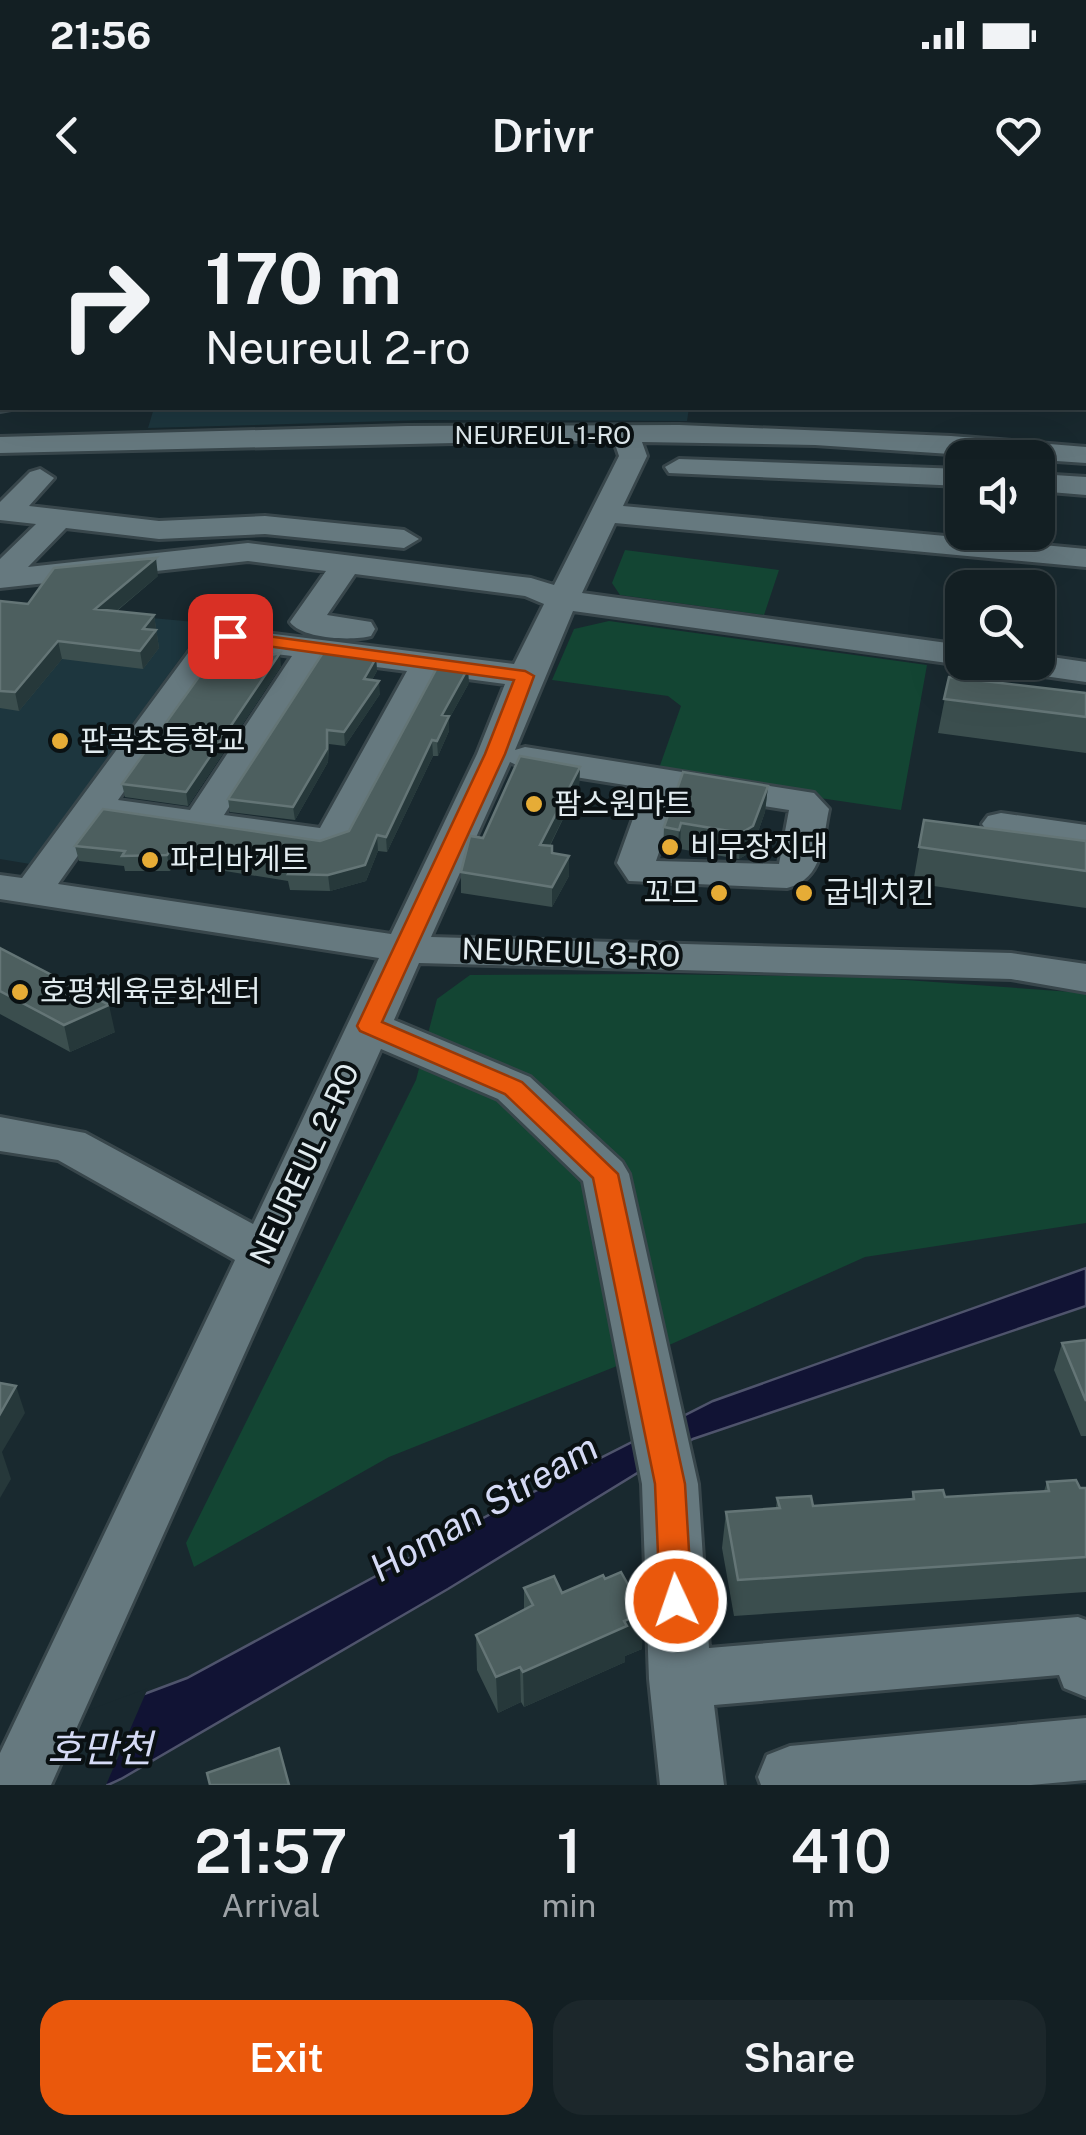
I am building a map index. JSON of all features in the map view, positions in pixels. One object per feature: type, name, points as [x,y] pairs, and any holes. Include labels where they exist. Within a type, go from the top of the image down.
[{"type":"street","points":[[118,441],[123,420],[130,410]]},
{"type":"street","name":"NEUREUL 1-RO","points":[[0,445],[118,441],[162,426],[447,421],[625,434],[911,442],[1086,455]]},
{"type":"street","name":"NEUREUL 2-RO","points":[[18,1785],[495,754],[525,676],[633,456],[625,434]]},
{"type":"street","points":[[678,467],[945,477]]},
{"type":"street","points":[[904,529],[914,475]]},
{"type":"street","points":[[4,511],[40,478]]},
{"type":"street","points":[[1055,484],[1086,486]]},
{"type":"street","points":[[4,511],[159,530],[265,525],[404,539]]},
{"type":"street","points":[[606,513],[802,543],[904,529],[945,539]]},
{"type":"street","points":[[0,578],[59,518]]},
{"type":"street","points":[[866,558],[945,550]]},
{"type":"street","points":[[985,550],[1086,580]]},
{"type":"street","points":[[1005,550],[1086,558]]},
{"type":"street","points":[[0,578],[248,552],[531,587],[563,600],[945,653]]},
{"type":"street","points":[[347,563],[306,622],[525,676]]},
{"type":"street","points":[[16,890],[92,807],[217,637],[314,648],[436,651]]},
{"type":"street","points":[[201,822],[314,648]]},
{"type":"street","points":[[92,807],[322,840],[335,835],[436,651]]},
{"type":"street","points":[[1055,668],[1086,672]]},
{"type":"street","points":[[1034,698],[1086,705]]},
{"type":"street","points":[[495,754],[666,780]]},
{"type":"street","points":[[1001,824],[1086,836]]},
{"type":"street","name":"NEUREUL 3-RO","points":[[16,890],[404,949],[1011,966],[1086,978]]},
{"type":"street","points":[[368,1026],[514,1088],[605,1174],[670,1484],[680,1680],[692,1785]]},
{"type":"street","points":[[0,1134],[69,1146],[264,1253]]},
{"type":"street","points":[[680,1680],[1078,1644],[1086,1668]]},
{"type":"street","points":[[790,1777],[1086,1749]]},
{"type":"shaded area","points":[[153,410],[689,410],[687,421],[427,420],[148,428]]},
{"type":"shaded area","name":"판곡초등학교","points":[[0,604],[206,623],[30,864],[0,859]]},
{"type":"green space","points":[[625,550],[779,570],[764,615],[620,595],[612,583]]},
{"type":"green space","points":[[609,621],[927,665],[901,810],[657,774],[681,706],[668,696],[552,680],[574,629]]},
{"type":"green space","points":[[470,975],[864,977],[1086,993],[1086,1223],[865,1257],[667,1346],[389,1457],[194,1567],[186,1543],[416,1080],[437,999]]},
{"type":"water","name":"호만천","points":[[1086,1268],[1086,1306],[693,1439],[448,1589],[121,1779],[108,1785],[0,1785],[0,1748],[187,1678],[498,1510],[713,1401]]},
{"type":"pier","points":[[148,1688],[106,1785],[0,1785],[0,1743]]},
{"type":"building","points":[[156,558],[95,609],[154,615],[143,629],[156,630],[140,651],[58,641],[15,692],[0,691],[0,601],[28,604],[54,568]]},
{"type":"building","points":[[226,639],[270,644],[263,657],[280,653],[186,792],[122,784]]},
{"type":"building","points":[[324,651],[376,658],[364,679],[379,681],[344,732],[327,730],[327,749],[293,807],[228,799]]},
{"type":"building","points":[[439,664],[468,668],[442,715],[449,716],[437,741],[432,740],[386,837],[377,835],[365,865],[328,875],[288,874],[292,866],[172,848],[167,855],[122,856],[125,851],[75,846],[103,809],[320,841],[349,831]]},
{"type":"building","points":[[948,680],[1086,693],[1086,717],[944,699]]},
{"type":"building","points":[[520,756],[580,767],[540,845],[552,846],[552,853],[569,856],[552,887],[461,872],[470,836],[483,838]]},
{"type":"building","points":[[683,772],[768,786],[753,826],[741,833],[681,823],[679,830],[664,827]]},
{"type":"building","points":[[924,820],[1086,841],[1086,871],[919,847]]},
{"type":"building","points":[[0,948],[109,1005],[64,1025],[0,991]]},
{"type":"building","points":[[1086,1340],[1086,1401],[1062,1343]]},
{"type":"building","points":[[0,1383],[16,1386],[0,1414]]},
{"type":"building","points":[[1076,1480],[1080,1488],[1086,1488],[1086,1557],[738,1580],[726,1512],[780,1508],[777,1498],[811,1496],[813,1506],[914,1499],[913,1492],[943,1490],[945,1497],[1049,1491],[1047,1482]]},
{"type":"building","points":[[621,1572],[644,1613],[624,1621],[627,1626],[523,1672],[520,1667],[496,1677],[476,1635],[533,1605],[524,1588],[554,1576],[562,1593],[603,1575],[605,1579]]},
{"type":"building","points":[[279,1748],[289,1785],[210,1785],[207,1773]]},
{"type":"place","name":"판곡초등학교","points":[[60,741]]},
{"type":"place","name":"팜스원마트","points":[[534,804]]},
{"type":"place","name":"비무장지대","points":[[670,847]]},
{"type":"place","name":"파리바게트","points":[[150,860]]},
{"type":"place","name":"꼬므","points":[[719,893]]},
{"type":"place","name":"굽네치킨","points":[[804,893]]},
{"type":"place","name":"호평체육문화센터","points":[[20,992]]},
{"type":"route","points":[[230,636],[525,676],[495,754],[368,1026],[514,1088],[605,1174],[670,1484],[676,1601]]},
{"type":"water label","name":"Homan Stream","points":[[484,1508]]}]
